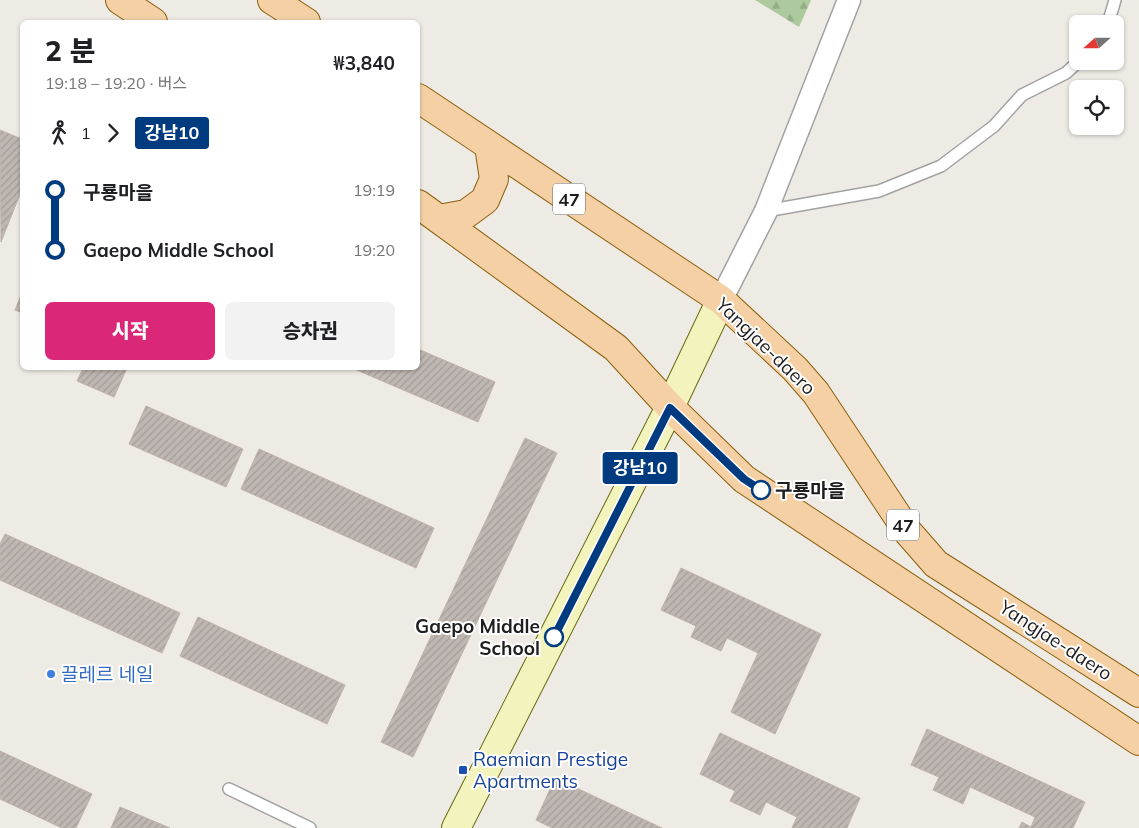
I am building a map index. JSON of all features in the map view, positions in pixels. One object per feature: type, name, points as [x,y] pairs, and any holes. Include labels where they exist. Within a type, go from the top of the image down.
[{"type":"main road","points":[[120,0],[150,20]]},
{"type":"main road","points":[[272,0],[303,20]]},
{"type":"main road","name":"Yangjae-daero","points":[[420,99],[721,300],[795,369],[816,393],[908,532],[936,564],[1139,693]]},
{"type":"main road","points":[[428,212],[466,214],[484,200],[494,179],[489,146]]},
{"type":"main road","name":"Yangjae-daero","points":[[428,212],[616,348],[670,408],[744,479],[1139,741]]},
{"type":"street","points":[[456,828],[670,408],[766,211],[848,0]]},
{"type":"lane","points":[[1111,15],[1115,0]]},
{"type":"lane","points":[[766,211],[879,191],[940,166],[994,126],[1022,95],[1069,70]]},
{"type":"lane","points":[[229,789],[310,828]]},
{"type":"green space","points":[[755,0],[811,0],[799,27]]},
{"type":"building","points":[[0,130],[20,138],[20,194],[1,242]]},
{"type":"building","points":[[20,298],[20,312],[15,310]]},
{"type":"building","points":[[420,350],[495,382],[478,422],[357,370],[420,370]]},
{"type":"building","points":[[82,370],[126,370],[114,397],[77,381]]},
{"type":"building","points":[[146,406],[243,449],[226,487],[129,444]]},
{"type":"building","points":[[525,438],[557,453],[413,757],[381,742]]},
{"type":"building","points":[[259,449],[434,528],[416,568],[241,489]]},
{"type":"building","points":[[5,534],[180,613],[162,653],[0,580],[0,544]]},
{"type":"building","points":[[681,568],[821,634],[775,734],[731,712],[758,653],[727,638],[721,651],[691,637],[696,626],[661,610]]},
{"type":"building","points":[[198,617],[345,685],[327,724],[180,656]]},
{"type":"building","points":[[927,729],[1085,802],[1073,828],[1019,828],[1022,822],[1031,827],[1035,817],[970,787],[963,804],[933,790],[939,777],[911,765]]},
{"type":"building","points":[[720,733],[860,798],[847,828],[792,828],[797,817],[766,802],[760,815],[730,801],[735,791],[700,774]]},
{"type":"building","points":[[0,751],[92,794],[76,828],[62,828],[0,799]]},
{"type":"building","points":[[555,778],[662,828],[552,828],[536,820]]},
{"type":"building","points":[[120,807],[170,828],[111,828]]},
{"type":"bus line","name":"강남10","points":[[554,637],[670,408],[744,479],[761,490]]},
{"type":"place","name":"구룡마을","points":[[761,490]]},
{"type":"place","name":"Gaepo Middle School","points":[[554,637]]},
{"type":"place","name":"끌레르 네일","points":[[51,674]]},
{"type":"place","name":"Raemian Prestige Apartments","points":[[463,770]]}]
